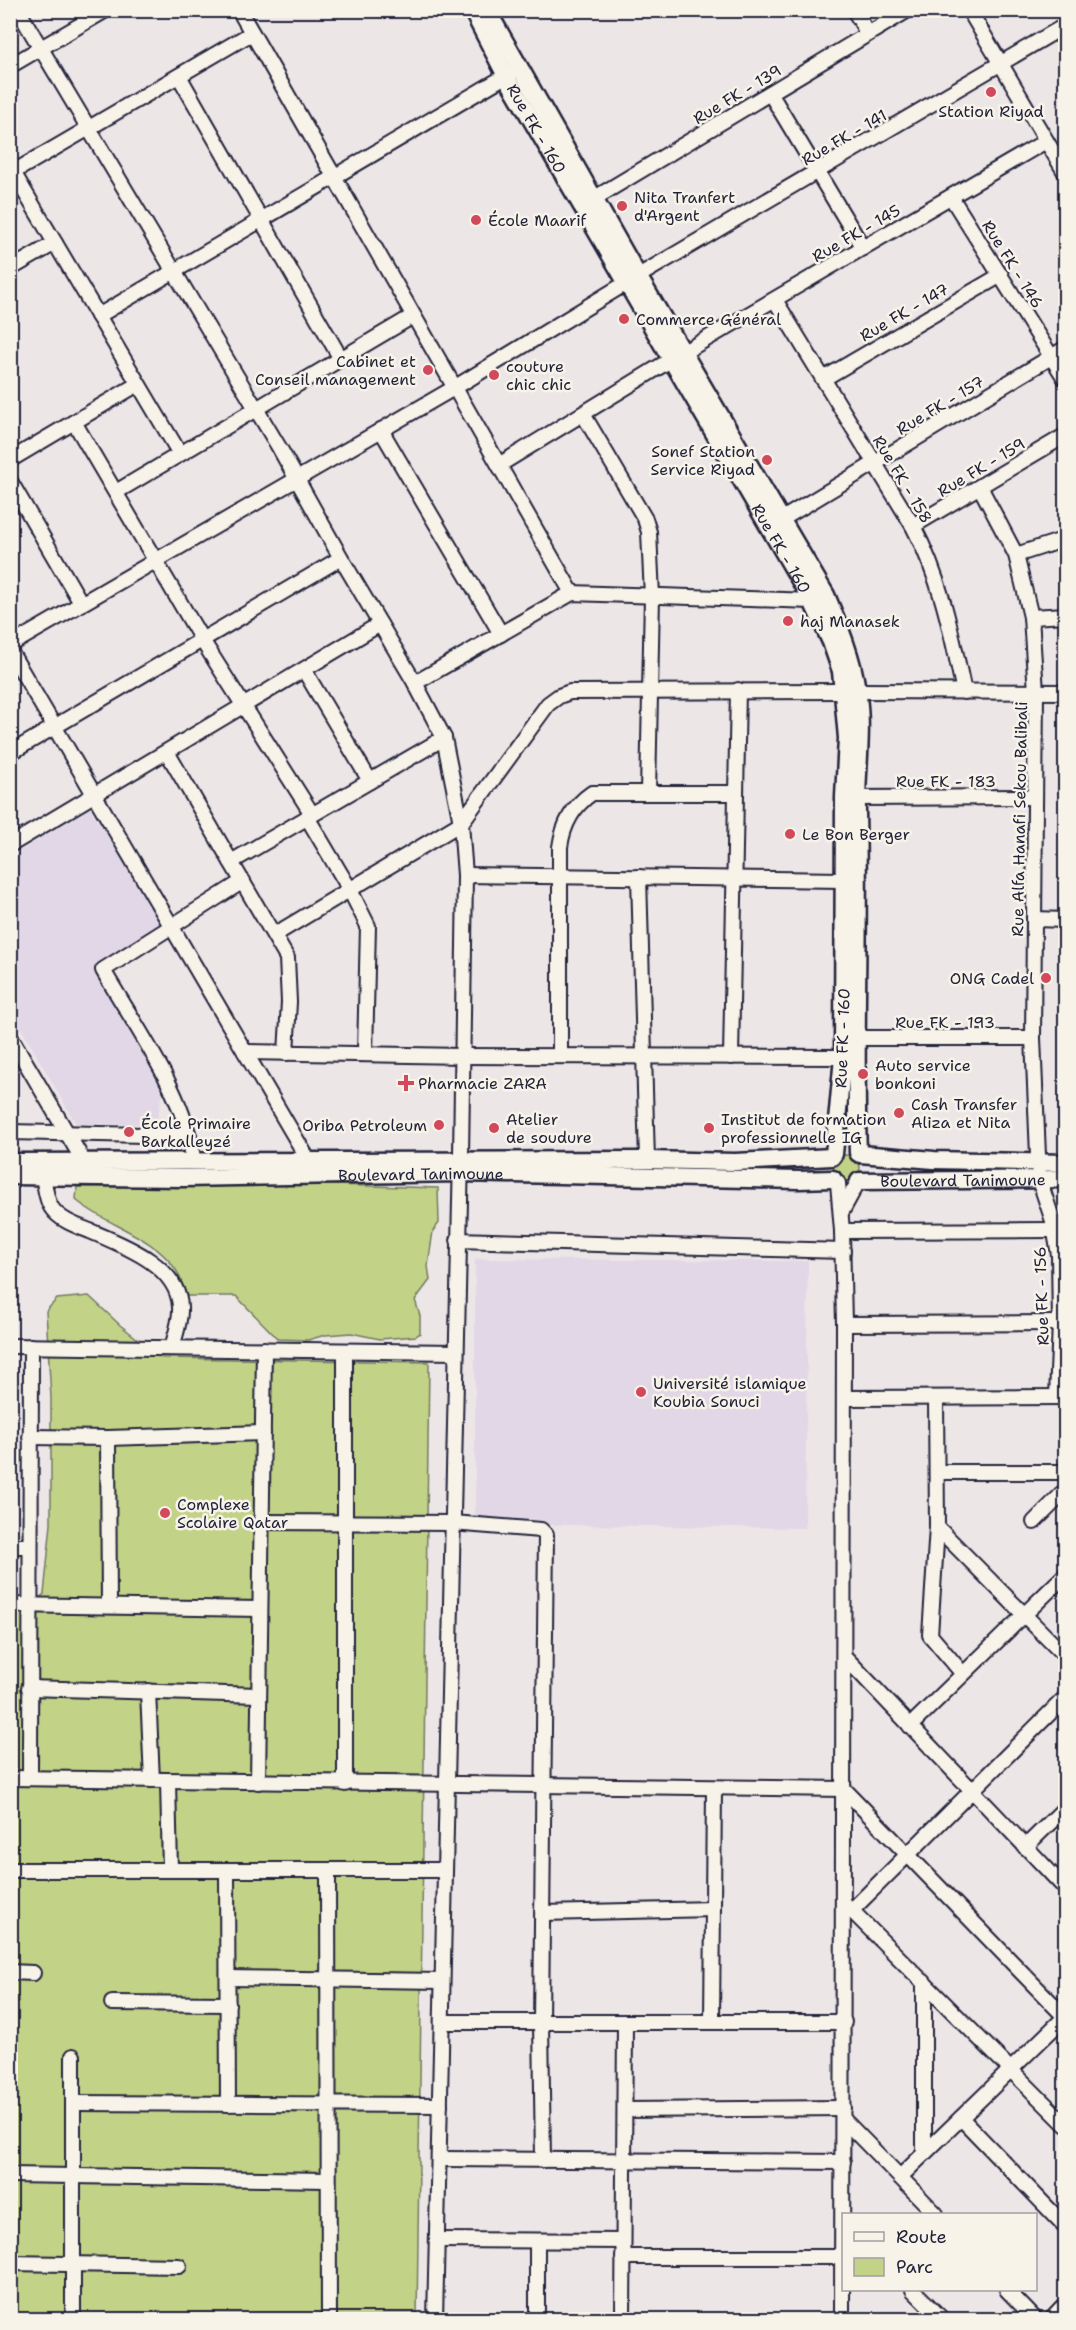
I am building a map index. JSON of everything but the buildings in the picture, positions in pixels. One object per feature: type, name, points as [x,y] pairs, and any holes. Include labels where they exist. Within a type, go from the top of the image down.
[{"type":"main road","name":"Rue FK - 160","points":[[472,10],[512,72],[589,202],[775,523],[831,642],[847,670]]},
{"type":"main road","name":"Rue FK - 160","points":[[487,11],[512,72]]},
{"type":"main road","name":"Rue FK - 160","points":[[775,523],[826,595],[847,645],[847,670],[860,745],[857,798],[859,887],[856,1038],[859,1154]]},
{"type":"main road","name":"Rue FK - 160","points":[[833,1156],[843,1057],[843,880],[847,738],[851,691]]},
{"type":"main road","points":[[846,1149],[859,1154],[864,1159],[865,1171],[858,1182],[848,1186],[835,1181],[829,1166],[833,1156],[846,1149]]},
{"type":"main road","name":"Boulevard Tanimoune","points":[[859,1154],[1038,1170],[1065,1179]]},
{"type":"main road","name":"Boulevard Tanimoune","points":[[10,1176],[184,1178],[647,1160],[735,1162],[833,1156]]},
{"type":"main road","name":"Boulevard Tanimoune","points":[[10,1162],[309,1161],[835,1181]]},
{"type":"main road","name":"Boulevard Tanimoune","points":[[858,1182],[1038,1170],[1065,1163]]},
{"type":"street","points":[[18,10],[415,683],[444,738],[461,823],[465,875],[462,1056],[435,2319]]},
{"type":"street","points":[[10,66],[106,10]]},
{"type":"street","points":[[239,10],[572,593]]},
{"type":"street","points":[[854,10],[868,34]]},
{"type":"street","name":"Rue FK - 139","points":[[589,202],[908,10]]},
{"type":"street","points":[[969,10],[1065,174]]},
{"type":"street","name":"Rue FK - 141","points":[[10,645],[454,388],[1065,25]]},
{"type":"street","points":[[180,454],[12,173],[252,33]]},
{"type":"street","points":[[98,316],[512,72]]},
{"type":"street","points":[[179,76],[341,359]]},
{"type":"street","points":[[770,93],[863,248]]},
{"type":"street","name":"Rue FK - 145","points":[[499,465],[678,356],[1046,141]]},
{"type":"street","name":"Rue FK - 146","points":[[951,197],[1065,380]]},
{"type":"street","points":[[10,269],[55,243]]},
{"type":"street","name":"Rue FK - 147","points":[[823,379],[1001,274]]},
{"type":"street","name":"Rue FK - 158","points":[[775,300],[913,526],[929,557],[943,596],[964,692]]},
{"type":"street","points":[[116,492],[413,316]]},
{"type":"street","name":"Rue FK - 157","points":[[775,523],[1065,348]]},
{"type":"street","points":[[10,460],[138,384]]},
{"type":"street","points":[[583,414],[647,525],[652,596],[648,692],[648,793]]},
{"type":"street","points":[[74,422],[309,816],[368,926],[365,1054]]},
{"type":"street","points":[[381,430],[501,634]]},
{"type":"street","name":"Rue FK - 159","points":[[913,526],[1065,435]]},
{"type":"street","points":[[10,481],[81,603]]},
{"type":"street","name":"Rue Alfa Hanafi Sekou Balibali","points":[[980,487],[1016,555],[1031,617],[1036,692],[1033,1038],[1038,1170]]},
{"type":"street","points":[[1016,555],[1065,539]]},
{"type":"street","points":[[10,753],[341,558]]},
{"type":"street","points":[[415,683],[572,593],[812,601]]},
{"type":"street","points":[[1031,617],[1065,615]]},
{"type":"street","points":[[10,845],[380,624]]},
{"type":"street","points":[[10,651],[309,1161]]},
{"type":"street","points":[[304,670],[370,781]]},
{"type":"street","points":[[731,1057],[738,690]]},
{"type":"street","points":[[274,935],[461,823],[548,704],[570,692],[738,690],[1065,692]]},
{"type":"street","points":[[231,862],[444,738]]},
{"type":"street","points":[[167,752],[287,958],[289,1002],[286,1053]]},
{"type":"street","points":[[560,1056],[560,847],[562,828],[592,793],[736,793]]},
{"type":"street","name":"Rue FK - 183","points":[[857,798],[1035,797]]},
{"type":"street","points":[[465,875],[843,880]]},
{"type":"street","points":[[639,877],[647,1160]]},
{"type":"street","points":[[193,1162],[189,1136],[161,1071],[103,970],[243,881]]},
{"type":"street","points":[[1034,919],[1065,920]]},
{"type":"street","points":[[10,1036],[84,1162]]},
{"type":"street","name":"Rue FK - 193","points":[[856,1038],[1033,1038]]},
{"type":"street","points":[[245,1052],[462,1056],[843,1057]]},
{"type":"street","points":[[10,1132],[189,1136]]},
{"type":"street","name":"Rue FK - 156","points":[[1038,1170],[1057,1224],[1063,1323],[1061,1397]]},
{"type":"street","points":[[43,1176],[49,1206],[57,1214],[152,1261],[164,1272],[178,1296],[181,1309],[172,1348]]},
{"type":"street","points":[[835,1181],[841,1213],[844,1323],[844,1789],[848,1906],[842,2213]]},
{"type":"street","points":[[841,1213],[858,1182]]},
{"type":"street","points":[[842,1231],[1057,1224]]},
{"type":"street","points":[[458,1240],[843,1251]]},
{"type":"street","points":[[844,1323],[1063,1323]]},
{"type":"street","points":[[10,1346],[456,1352]]},
{"type":"street","points":[[30,1778],[31,1346]]},
{"type":"street","points":[[258,1782],[264,1349]]},
{"type":"street","points":[[345,1351],[345,1784]]},
{"type":"street","points":[[844,1398],[1061,1397]]},
{"type":"street","points":[[936,1398],[937,1527],[930,1635],[963,1674]]},
{"type":"street","points":[[30,1437],[108,1438],[263,1433]]},
{"type":"street","points":[[108,1438],[109,1605]]},
{"type":"street","points":[[937,1472],[1065,1473]]},
{"type":"street","points":[[1034,1522],[1065,1490]]},
{"type":"street","points":[[262,1522],[452,1523],[541,1530],[546,1535],[541,2022],[543,2160]]},
{"type":"street","points":[[937,1527],[1065,1657]]},
{"type":"street","points":[[10,1546],[29,1546]]},
{"type":"street","points":[[910,1726],[1065,1574]]},
{"type":"street","points":[[10,1605],[260,1609]]},
{"type":"street","points":[[844,1656],[1065,1889]]},
{"type":"street","points":[[29,1688],[259,1695]]},
{"type":"street","points":[[148,1691],[152,1780]]},
{"type":"street","points":[[848,1906],[907,1855],[1065,1697]]},
{"type":"street","points":[[10,1778],[844,1789],[1065,2017],[900,2177]]},
{"type":"street","points":[[168,1781],[170,1870]]},
{"type":"street","points":[[712,2022],[714,1788]]},
{"type":"street","points":[[1025,1846],[1065,1807]]},
{"type":"street","points":[[10,1870],[445,1870]]},
{"type":"street","points":[[227,1870],[228,2104]]},
{"type":"street","points":[[328,1870],[329,2319]]},
{"type":"street","points":[[848,1906],[1065,2125]]},
{"type":"street","points":[[543,1913],[713,1909]]},
{"type":"street","points":[[10,1972],[33,1973]]},
{"type":"street","points":[[228,1978],[442,1981]]},
{"type":"street","points":[[924,1982],[924,2154]]},
{"type":"street","points":[[112,2003],[228,2004]]},
{"type":"street","points":[[441,2022],[844,2022]]},
{"type":"street","points":[[622,2319],[625,2022]]},
{"type":"street","points":[[73,2056],[73,2319]]},
{"type":"street","points":[[73,2103],[440,2105]]},
{"type":"street","points":[[625,2109],[843,2114],[935,2213]]},
{"type":"street","points":[[961,2118],[1065,2227]]},
{"type":"street","points":[[439,2159],[843,2162]]},
{"type":"street","points":[[10,2175],[327,2180]]},
{"type":"street","points":[[842,2220],[842,2319]]},
{"type":"street","points":[[437,2240],[623,2241]]},
{"type":"street","points":[[537,2241],[537,2319]]},
{"type":"street","points":[[623,2256],[841,2257]]},
{"type":"street","points":[[10,2263],[178,2265]]},
{"type":"street","points":[[915,2291],[943,2319]]},
{"type":"street","points":[[1009,2291],[1036,2319]]},
{"type":"street","points":[[1051,2319],[1065,2304]]},
{"type":"shaded area","points":[[90,808],[164,928],[95,968],[164,1087],[156,1124],[76,1124],[11,1011],[10,857]]},
{"type":"shaded area","name":"Université islamique Koubia Sonuci","points":[[475,1259],[808,1261],[805,1528],[475,1524]]},
{"type":"green space","points":[[847,1155],[856,1159],[860,1168],[856,1177],[847,1181],[838,1177],[834,1168],[838,1159]]},
{"type":"green space","points":[[300,1184],[438,1188],[439,1223],[433,1231],[428,1266],[430,1280],[415,1300],[420,1316],[420,1333],[416,1336],[380,1339],[351,1333],[325,1335],[308,1340],[278,1339],[236,1296],[187,1296],[176,1270],[155,1248],[76,1200],[77,1187]]},
{"type":"green space","points":[[89,1296],[120,1325],[162,1358],[429,1362],[417,2319],[11,2320],[10,1621],[44,1594],[51,1524],[51,1398],[46,1311],[57,1299]]},
{"type":"place","name":"Station Riyad","points":[[991,92]]},
{"type":"place","name":"Nita Tranfert d'Argent","points":[[622,206]]},
{"type":"place","name":"École Maarif","points":[[476,220]]},
{"type":"place","name":"Commerce Général","points":[[624,319]]},
{"type":"place","name":"Cabinet et Conseil management","points":[[428,370]]},
{"type":"place","name":"couture chic chic","points":[[494,375]]},
{"type":"place","name":"Sonef Station Service Riyad","points":[[767,460]]},
{"type":"place","name":"haj Manasek","points":[[788,621]]},
{"type":"place","name":"Le Bon Berger","points":[[790,834]]},
{"type":"place","name":"ONG Cadel","points":[[1046,978]]},
{"type":"place","name":"Auto service bonkoni","points":[[863,1074]]},
{"type":"place","name":"Pharmacie ZARA","points":[[406,1083]]},
{"type":"place","name":"Cash Transfer Aliza et Nita","points":[[899,1113]]},
{"type":"place","name":"Oriba Petroleum","points":[[439,1125]]},
{"type":"place","name":"Atelier de soudure","points":[[494,1128]]},
{"type":"place","name":"Institut de formation professionnelle IG","points":[[709,1128]]},
{"type":"place","name":"École Primaire Barkalleyzé","points":[[129,1132]]},
{"type":"place","name":"Université islamique Koubia Sonuci","points":[[641,1392]]},
{"type":"place","name":"Complexe Scolaire Qatar","points":[[165,1513]]}]
